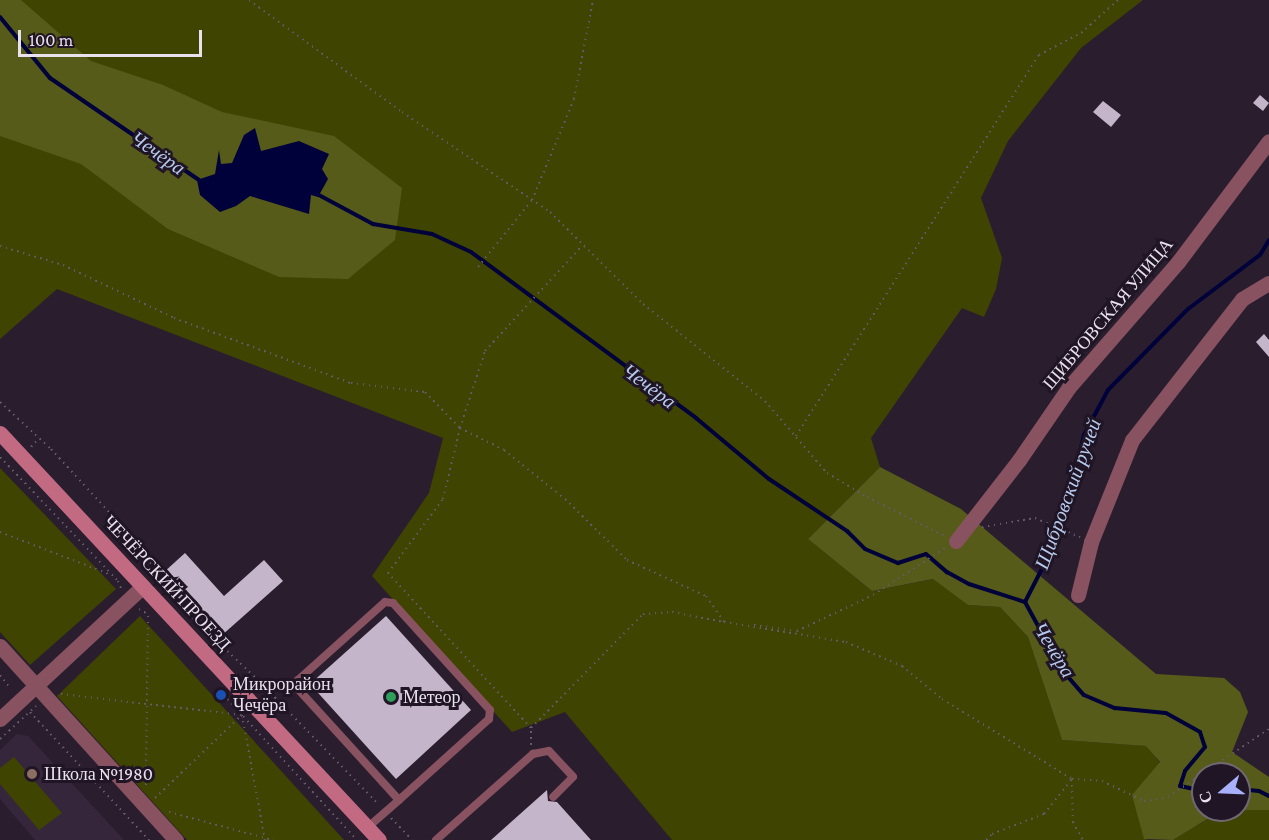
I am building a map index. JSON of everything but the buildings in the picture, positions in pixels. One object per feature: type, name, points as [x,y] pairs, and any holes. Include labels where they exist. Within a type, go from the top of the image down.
[{"type":"main road","name":"ЧЕЧЁРСКИЙ ПРОЕЗД","points":[[0,433],[379,840]]},
{"type":"street","name":"ЩИБРОВСКАЯ УЛИЦА","points":[[950,545],[968,526],[1019,460],[1069,387],[1178,261],[1269,141]]},
{"type":"street","points":[[1078,595],[1091,542],[1132,440],[1242,299],[1269,283]]},
{"type":"street","points":[[0,719],[25,706],[42,691],[143,585]]},
{"type":"street","points":[[2,648],[176,840]]},
{"type":"lane","points":[[368,828],[489,719],[490,710],[393,603],[385,602],[298,680],[298,689],[399,800]]},
{"type":"lane","points":[[436,840],[533,754],[549,752],[573,777],[553,797]]},
{"type":"path","points":[[0,246],[63,265],[174,318],[351,383],[426,392],[460,428],[504,450],[565,499],[627,560],[706,596],[724,622],[797,631],[873,595],[950,545],[842,483],[827,472],[765,401],[643,304],[550,212],[402,112],[249,0]]},
{"type":"path","points":[[478,267],[532,200],[574,99],[593,0]]},
{"type":"path","points":[[795,437],[1038,55],[1081,33],[1118,0]]},
{"type":"path","points":[[533,754],[531,728],[388,573],[444,499],[460,428],[485,351],[582,246]]},
{"type":"path","points":[[0,402],[51,449],[141,547],[171,598]]},
{"type":"path","points":[[0,457],[138,608],[156,622]]},
{"type":"path","points":[[968,526],[990,528],[1035,518],[1091,542]]},
{"type":"path","points":[[0,532],[110,575]]},
{"type":"path","points":[[531,728],[643,614],[672,612],[846,642],[902,666],[942,699],[1072,779],[1102,781],[1144,801],[1168,797],[1269,729]]},
{"type":"path","points":[[187,613],[258,680],[412,840]]},
{"type":"path","points":[[146,806],[145,705],[148,614]]},
{"type":"path","points":[[0,675],[25,706],[148,840]]},
{"type":"path","points":[[219,690],[357,840]]},
{"type":"path","points":[[0,739],[25,706],[42,691],[242,715]]},
{"type":"path","points":[[146,806],[242,715]]},
{"type":"path","points":[[242,715],[265,839]]},
{"type":"path","points":[[987,840],[992,834],[1044,814],[1072,779]]},
{"type":"path","points":[[1072,779],[1073,822],[1083,840]]},
{"type":"path","points":[[168,812],[273,840]]},
{"type":"shaded area","points":[[0,0],[1143,0],[1081,48],[1008,141],[981,198],[1002,258],[996,289],[984,317],[962,308],[871,438],[880,467],[808,539],[872,591],[934,579],[968,605],[1000,607],[1028,637],[1062,740],[1147,746],[1160,763],[1144,838],[1148,840],[672,840],[565,712],[512,732],[372,576],[429,493],[443,438],[57,289],[0,339]]},
{"type":"shaded area","points":[[255,128],[261,151],[299,141],[329,154],[322,169],[328,179],[318,197],[311,195],[309,214],[250,196],[236,206],[220,212],[200,195],[197,180],[215,174],[219,150],[221,164],[232,163],[244,135]]},
{"type":"shaded area","points":[[0,468],[116,589],[30,665],[0,632]]},
{"type":"shaded area","points":[[140,616],[344,840],[187,840],[57,696]]},
{"type":"shaded area","name":"Школа №1980","points":[[17,734],[28,736],[124,840],[35,840],[0,799],[0,750]]},
{"type":"shaded area","points":[[14,757],[62,813],[39,830],[0,784],[0,768]]},
{"type":"shaded area","points":[[1251,810],[1269,810],[1269,840],[1173,840],[1202,822],[1251,822]]},
{"type":"green space","points":[[0,0],[21,0],[91,61],[163,85],[222,112],[334,136],[402,188],[395,240],[348,279],[279,277],[168,229],[81,164],[0,136]]},
{"type":"green space","points":[[880,467],[961,509],[1156,674],[1224,678],[1240,692],[1248,712],[1232,752],[1247,762],[1191,762],[1191,822],[1202,822],[1173,840],[1144,839],[1132,795],[1160,762],[1146,746],[1062,740],[1028,637],[1000,607],[968,605],[933,579],[872,591],[808,539]]},
{"type":"green space","points":[[1251,765],[1269,777],[1269,810],[1251,810]]},
{"type":"waterway","name":"Чечёра","points":[[0,17],[50,78],[199,180]]},
{"type":"waterway","name":"Чечёра","points":[[317,194],[373,224],[432,234],[471,252],[696,418],[769,479],[847,531],[865,549],[898,563],[926,554],[947,572],[969,584],[1025,602],[1062,670],[1084,695],[1115,708],[1166,713],[1200,732],[1205,747],[1192,762]]},
{"type":"waterway","name":"Щибровский ручей","points":[[1025,602],[1043,567],[1053,527],[1068,503],[1084,435],[1108,390],[1188,309],[1260,255],[1269,240]]},
{"type":"waterway","name":"Чечёра","points":[[1191,764],[1185,771],[1180,786],[1191,788]]},
{"type":"waterway","name":"Чечёра","points":[[1251,790],[1269,796]]},
{"type":"place","name":"Микрорайон Чечёра","points":[[221,695]]},
{"type":"place","name":"Метеор","points":[[391,697]]},
{"type":"place","name":"Школа №1980","points":[[32,774]]}]
